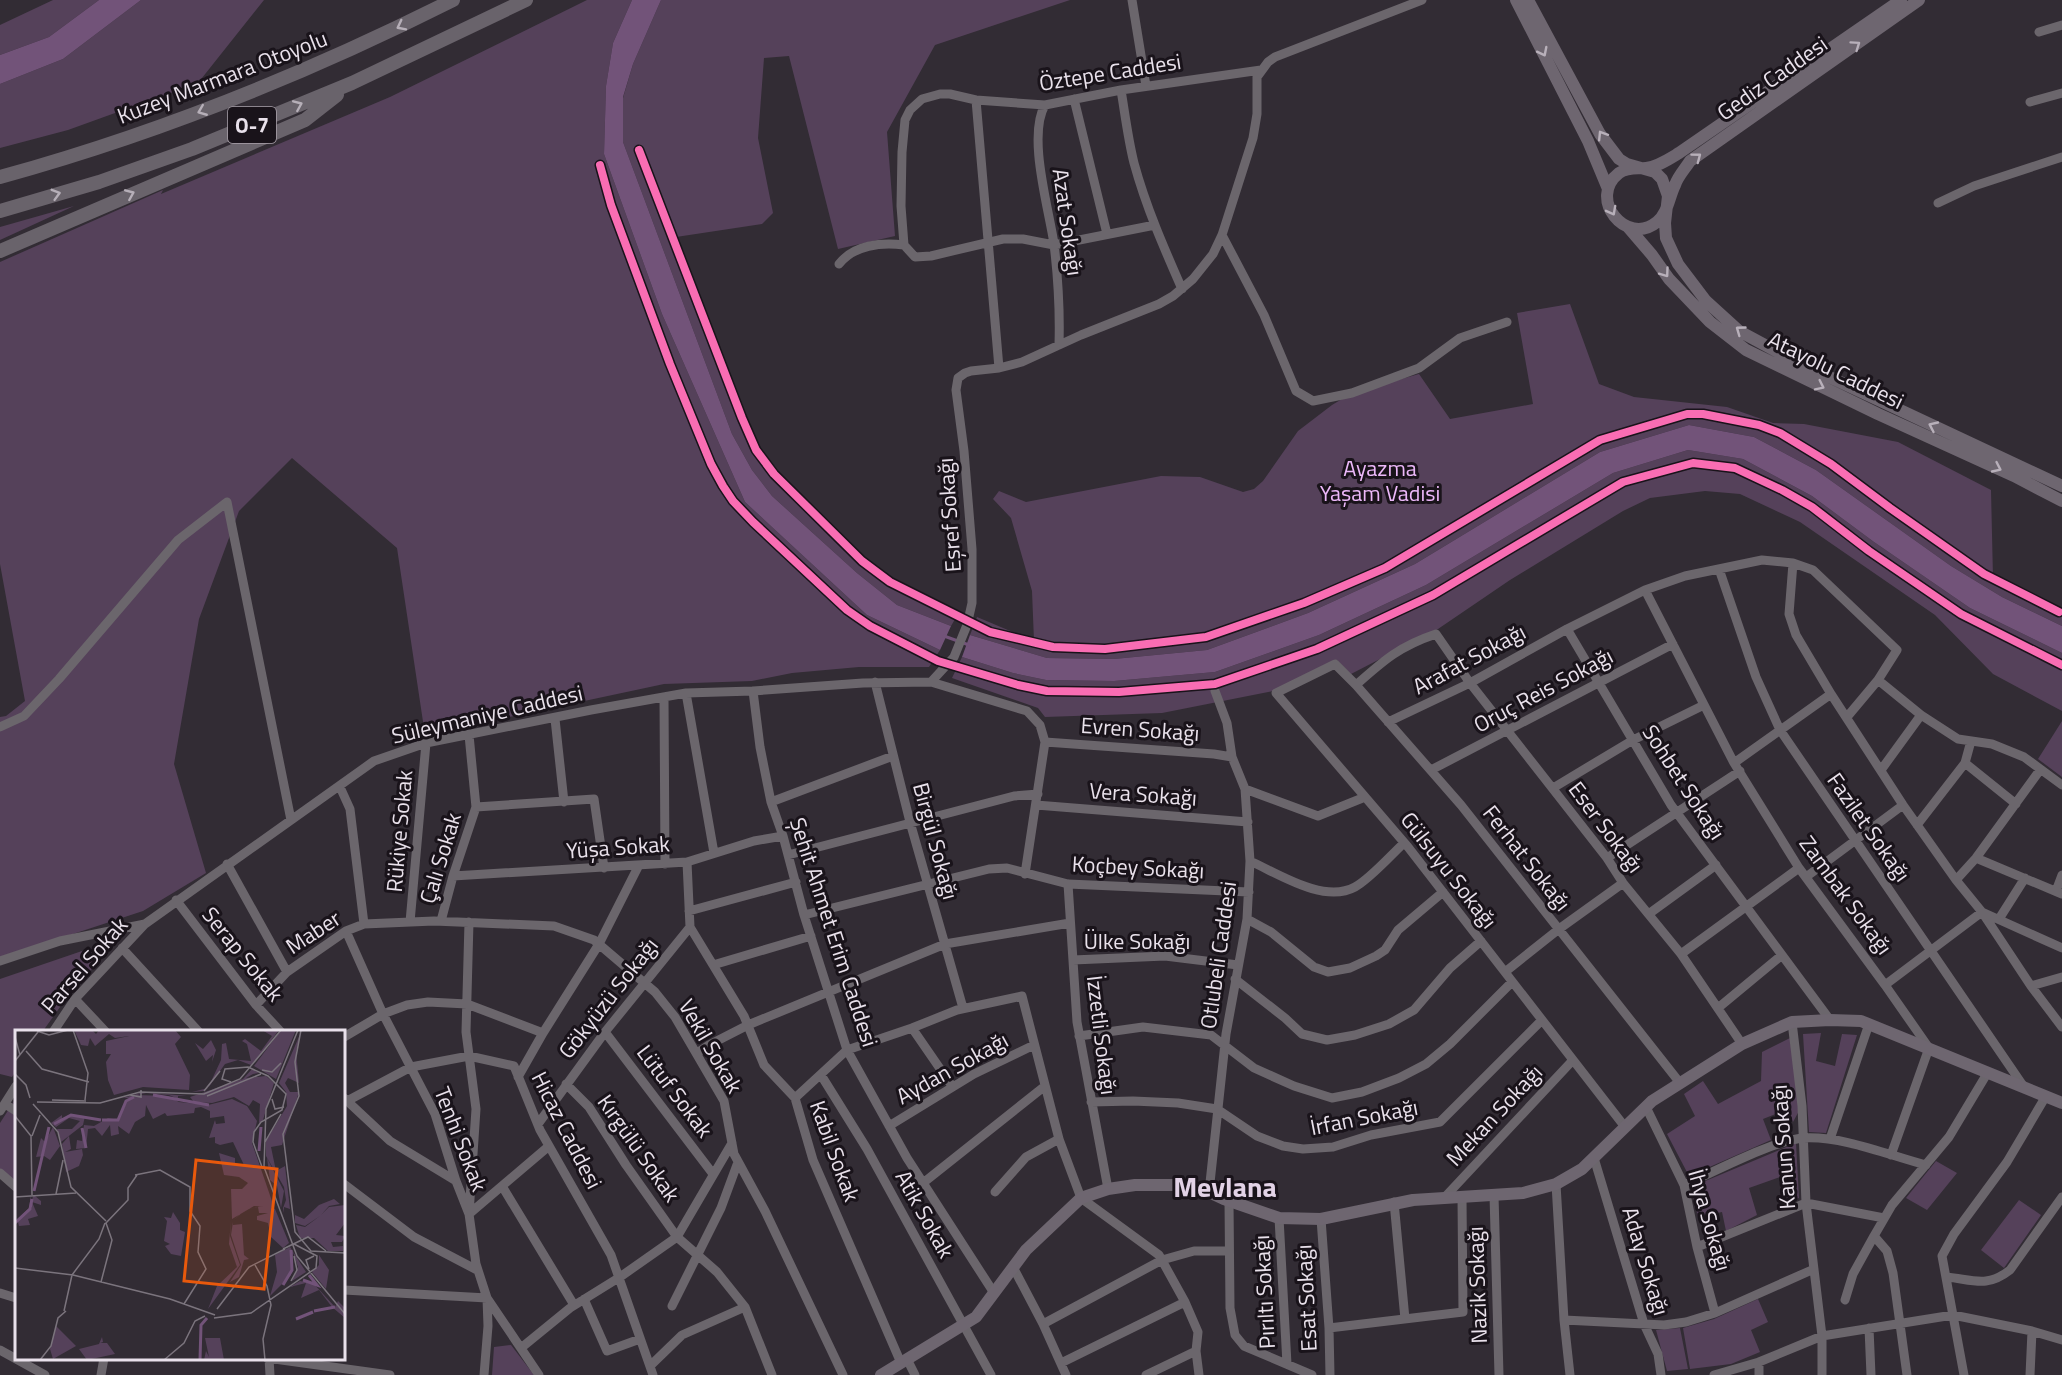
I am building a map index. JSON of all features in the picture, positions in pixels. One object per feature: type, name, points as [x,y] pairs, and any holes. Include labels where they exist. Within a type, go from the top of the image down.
[{"type":"highway","name":"Kuzey Marmara Otoyolu","points":[[0,177],[170,124],[381,36],[453,0]]},
{"type":"highway","name":"O-7","points":[[0,211],[99,182],[192,149],[352,83],[526,0]]},
{"type":"highway","points":[[0,251],[305,120],[352,83]]},
{"type":"main road","name":"Atayolu Caddesi","points":[[1516,0],[1588,141],[1608,189],[1609,209],[1620,223],[1628,227],[1669,279],[1710,322],[1746,350],[2014,476],[2062,501]]},
{"type":"main road","name":"Atayolu Caddesi","points":[[1528,0],[1600,134],[1610,148],[1619,159],[1627,164],[1646,168],[1662,179],[1667,188],[1666,238],[1678,264],[1706,301],[1739,331],[1789,358],[2062,486]]},
{"type":"main road","name":"Gediz Caddesi","points":[[1646,168],[1679,153],[1901,0]]},
{"type":"main road","name":"Gediz Caddesi","points":[[1667,206],[1675,183],[1690,161],[1919,0]]},
{"type":"main road","points":[[1608,189],[1619,174],[1628,169],[1646,168]]},
{"type":"main road","points":[[1628,227],[1638,229],[1648,227],[1664,215],[1667,206]]},
{"type":"main road","points":[[882,1375],[976,1317],[1026,1250],[1081,1198],[1108,1189],[1135,1185],[1182,1185],[1209,1192],[1280,1218],[1321,1219],[1394,1202],[1522,1193],[1556,1184],[1582,1169],[1646,1107],[1680,1083],[1742,1044],[1792,1022],[1861,1021],[2062,1103]]},
{"type":"street","points":[[1132,0],[1146,86]]},
{"type":"street","name":"Öztepe Caddesi","points":[[904,245],[901,188],[905,120],[910,110],[922,99],[940,93],[976,100],[1045,105],[1121,90],[1261,70],[1275,57],[1422,0]]},
{"type":"street","points":[[2039,32],[2062,25]]},
{"type":"street","name":"Eşref Sokağı","points":[[931,681],[954,657],[967,625],[973,590],[967,479],[956,383],[965,373],[1022,362],[1159,304],[1182,290],[1203,268],[1222,235],[1253,138],[1257,114],[1256,84],[1261,70]]},
{"type":"street","points":[[1121,90],[1133,160],[1155,225],[1182,290]]},
{"type":"street","points":[[2030,102],[2062,93]]},
{"type":"street","points":[[1074,99],[1107,234]]},
{"type":"street","points":[[976,100],[999,368]]},
{"type":"street","name":"Azat Sokağı","points":[[1045,105],[1040,113],[1039,152],[1054,245],[1059,345]]},
{"type":"street","points":[[1938,203],[1974,186],[2062,157]]},
{"type":"street","points":[[839,264],[860,248],[877,244],[904,245],[915,257],[931,256],[1012,238],[1054,245],[1155,225]]},
{"type":"street","points":[[1222,235],[1264,315],[1296,391],[1313,401],[1352,393],[1419,368],[1460,338],[1507,322]]},
{"type":"street","points":[[0,727],[24,716],[59,679],[178,540],[226,502],[291,820]]},
{"type":"street","points":[[1567,629],[1645,590],[1685,576],[1762,560],[1793,563],[1813,570],[1897,650],[1878,680],[1847,717]]},
{"type":"street","points":[[1793,563],[1789,614],[1796,635],[1831,694],[1903,805],[1956,880],[1982,912],[2031,986],[2062,1027]]},
{"type":"street","name":"Fazilet Sokağı","points":[[1719,569],[1756,677],[1780,730],[2024,1087]]},
{"type":"street","name":"Zambak Sokağı","points":[[1645,590],[1737,767],[1799,868],[1886,985],[1929,1048]]},
{"type":"street","name":"Sohbet Sokağı","points":[[1567,629],[1677,813],[1830,1020]]},
{"type":"street","name":"Arafat Sokağı","points":[[1388,722],[1470,683],[1567,629]]},
{"type":"street","name":"Eser Sokağı","points":[[1356,685],[1388,656],[1436,634],[1470,683],[1607,858],[1623,883],[1650,913],[1681,954],[1742,1044]]},
{"type":"street","name":"Oruç Reis Sokağı","points":[[1431,770],[1508,732],[1673,644]]},
{"type":"street","name":"Ferhat Sokağı","points":[[1335,664],[1431,770],[1680,1083]]},
{"type":"street","name":"Gülsuyu Sokağı","points":[[1335,664],[1276,693],[1404,843],[1625,1127]]},
{"type":"street","points":[[1878,680],[1921,715],[1958,740],[1992,744],[2024,757],[2062,784]]},
{"type":"street","name":"Süleymaniye Caddesi","points":[[0,961],[60,940],[145,924],[375,761],[426,743],[686,693],[931,681],[1027,711],[1040,725],[1045,742]]},
{"type":"street","name":"Birgül Sokağı","points":[[875,682],[910,822],[963,1008]]},
{"type":"street","name":"Şehit Ahmet Erim Caddesi","points":[[753,691],[760,747],[771,802],[783,836],[804,915],[848,1050],[923,1183],[994,1293]]},
{"type":"street","name":"Otlubeli Caddesi","points":[[1209,1192],[1224,1046],[1247,919],[1250,861],[1245,789],[1232,757],[1227,723],[1215,691]]},
{"type":"street","points":[[686,693],[714,854]]},
{"type":"street","points":[[1607,858],[1677,813],[1737,767],[1780,730],[1831,694]]},
{"type":"street","points":[[664,697],[665,864]]},
{"type":"street","points":[[1553,788],[1633,740],[1704,705]]},
{"type":"street","points":[[1881,770],[1921,715]]},
{"type":"street","points":[[555,719],[564,802]]},
{"type":"street","name":"Çalı Sokak","points":[[441,921],[476,807],[470,735]]},
{"type":"street","points":[[1917,825],[1965,763],[1971,741]]},
{"type":"street","points":[[1025,874],[1045,742]]},
{"type":"street","name":"Evren Sokağı","points":[[1045,742],[1232,757]]},
{"type":"street","name":"Rükiye Sokak","points":[[410,922],[426,743]]},
{"type":"street","points":[[771,802],[893,756]]},
{"type":"street","points":[[1965,763],[2016,804]]},
{"type":"street","points":[[1956,880],[1976,858],[2040,770]]},
{"type":"street","points":[[340,787],[350,809],[364,924]]},
{"type":"street","points":[[1245,789],[1318,816],[1365,797]]},
{"type":"street","points":[[788,855],[1014,796],[1038,794]]},
{"type":"street","points":[[476,807],[594,799],[604,868]]},
{"type":"street","name":"Vera Sokağı","points":[[1036,805],[1248,822]]},
{"type":"street","points":[[1806,877],[1903,805]]},
{"type":"street","name":"Yüşa Sokak","points":[[453,876],[687,862],[754,841],[783,836]]},
{"type":"street","points":[[1250,861],[1314,889],[1329,893],[1342,892],[1356,887],[1404,843]]},
{"type":"street","points":[[1976,858],[2059,892],[2062,875]]},
{"type":"street","name":"Kabil Sokak","points":[[687,862],[690,927],[748,1025],[764,1065],[795,1098],[813,1161],[904,1361],[915,1375]]},
{"type":"street","points":[[227,864],[287,972]]},
{"type":"street","points":[[518,1077],[599,944],[639,865]]},
{"type":"street","points":[[1650,913],[1716,865]]},
{"type":"street","name":"Koçbey Sokağı","points":[[804,915],[989,869],[1007,868],[1068,884],[1249,892]]},
{"type":"street","points":[[1681,954],[1799,868]]},
{"type":"street","points":[[1999,919],[2025,878]]},
{"type":"street","points":[[689,911],[795,882]]},
{"type":"street","points":[[1505,972],[1559,929],[1623,883]]},
{"type":"street","name":"İzzetli Sokağı","points":[[1068,884],[1079,1036],[1108,1189]]},
{"type":"street","points":[[1247,919],[1271,932],[1314,967],[1328,972],[1350,968],[1385,950],[1398,930],[1443,892]]},
{"type":"street","name":"Serap Sokak","points":[[176,900],[256,1005],[279,1030]]},
{"type":"street","points":[[1886,985],[1982,912]]},
{"type":"street","points":[[1982,912],[2062,948]]},
{"type":"street","points":[[469,922],[466,1032],[476,1110],[469,1214]]},
{"type":"street","name":"Maber","points":[[256,1005],[287,972],[346,931],[364,924],[469,922]]},
{"type":"street","name":"Vekil Sokak","points":[[469,922],[554,926],[594,940],[656,992],[675,1017],[724,1101],[734,1154],[765,1211],[843,1375]]},
{"type":"street","points":[[697,1053],[748,1025],[945,944],[1070,922]]},
{"type":"street","name":"Parsel Sokak","points":[[54,1030],[75,999],[145,924]]},
{"type":"street","name":"Gökyüzü Sokağı","points":[[538,1124],[605,1032],[690,927]]},
{"type":"street","name":"Tenhi Sokak","points":[[346,931],[383,1014],[435,1114],[469,1214],[477,1270],[487,1298],[488,1326],[484,1375]]},
{"type":"street","points":[[713,965],[811,936]]},
{"type":"street","points":[[1235,979],[1302,1034],[1327,1040],[1355,1035],[1389,1024],[1414,1010],[1450,968],[1481,941]]},
{"type":"street","points":[[122,948],[197,1030]]},
{"type":"street","name":"Ülke Sokağı","points":[[1073,960],[1165,956],[1238,964]]},
{"type":"street","points":[[1718,1008],[1782,956]]},
{"type":"street","points":[[2031,986],[2062,977]]},
{"type":"street","points":[[1079,1036],[1143,1027],[1212,1035],[1254,1068],[1294,1086],[1332,1098],[1362,1092],[1400,1078],[1426,1064],[1450,1044],[1512,982]]},
{"type":"street","points":[[795,1098],[848,1050],[963,1008],[1022,996],[1059,1139],[1081,1198],[1159,1255],[1185,1302],[1197,1332],[1196,1351],[1199,1375]]},
{"type":"street","points":[[75,999],[104,1030]]},
{"type":"street","points":[[345,1036],[383,1014],[407,1005],[417,1004],[467,1004],[543,1033]]},
{"type":"street","name":"İrfan Sokağı","points":[[1090,1102],[1167,1102],[1217,1109],[1257,1136],[1283,1146],[1303,1149],[1333,1148],[1371,1135],[1440,1122],[1542,1020]]},
{"type":"street","name":"Kanun Sokağı","points":[[1792,1022],[1802,1106],[1806,1203],[1822,1336],[1822,1375]]},
{"type":"street","points":[[1830,1139],[1869,1024]]},
{"type":"street","points":[[912,1028],[952,1086]]},
{"type":"street","name":"Lütuf Sokak","points":[[605,1032],[713,1174]]},
{"type":"street","name":"Aydan Sokağı","points":[[889,1126],[952,1086],[1034,1046]]},
{"type":"street","points":[[1891,1155],[1929,1048]]},
{"type":"street","name":"Hicaz Caddesi","points":[[345,1100],[411,1067],[469,1056],[514,1066],[549,1146],[611,1255],[651,1371]]},
{"type":"street","name":"Mekan Sokağı","points":[[1444,1198],[1572,1060]]},
{"type":"street","points":[[1845,1300],[1853,1274],[1892,1205],[1949,1137],[1988,1072]]},
{"type":"street","name":"Atik Sokak","points":[[821,1075],[867,1149],[991,1375]]},
{"type":"street","name":"Kırgülü Sokak","points":[[566,1084],[589,1107],[626,1165],[677,1237],[717,1272],[745,1306],[772,1375]]},
{"type":"street","points":[[923,1183],[1045,1086]]},
{"type":"street","points":[[2,1108],[15,1088]]},
{"type":"street","points":[[1964,1375],[1942,1256],[1946,1246],[2007,1162],[2046,1096]]},
{"type":"street","points":[[345,1100],[390,1141],[456,1181]]},
{"type":"street","name":"İhya Sokağı","points":[[1646,1107],[1684,1185],[1697,1247],[1715,1313]]},
{"type":"street","points":[[1684,1185],[1771,1147],[1802,1138],[1830,1139],[1926,1165]]},
{"type":"street","points":[[995,1192],[1026,1157],[1059,1139]]},
{"type":"street","points":[[520,1348],[574,1305],[620,1277],[677,1237],[732,1143]]},
{"type":"street","points":[[469,1214],[549,1146]]},
{"type":"street","name":"Aday Sokağı","points":[[1594,1158],[1644,1324],[1658,1354],[1661,1375]]},
{"type":"street","points":[[672,1306],[721,1208],[738,1162]]},
{"type":"street","points":[[0,1173],[15,1185]]},
{"type":"street","points":[[1556,1184],[1564,1320],[1570,1375]]},
{"type":"street","points":[[345,1185],[414,1237],[477,1270]]},
{"type":"street","points":[[502,1186],[574,1305]]},
{"type":"street","name":"Nazik Sokağı","points":[[1494,1195],[1499,1375]]},
{"type":"street","points":[[1329,1329],[1463,1312],[1462,1197]]},
{"type":"street","points":[[1947,1277],[1989,1282],[1998,1279],[2010,1270],[2062,1197]]},
{"type":"street","points":[[1229,1201],[1230,1308],[1235,1335],[1244,1346],[1312,1375]]},
{"type":"street","points":[[1394,1202],[1405,1319]]},
{"type":"street","points":[[1697,1247],[1806,1203],[1884,1218]]},
{"type":"street","name":"Pırıltı Sokağı","points":[[1280,1218],[1287,1364]]},
{"type":"street","name":"Esat Sokağı","points":[[1321,1219],[1330,1375]]},
{"type":"street","points":[[1874,1236],[1887,1251],[1893,1273],[1907,1375]]},
{"type":"street","points":[[1043,1324],[1162,1260],[1194,1251],[1229,1251]]},
{"type":"street","points":[[1013,1267],[1043,1324],[1066,1375]]},
{"type":"street","points":[[1564,1320],[1664,1325],[1686,1322],[1715,1313],[1814,1269]]},
{"type":"street","points":[[345,1290],[487,1298],[539,1375]]},
{"type":"street","points":[[0,1293],[15,1298]]},
{"type":"street","points":[[584,1299],[607,1351],[640,1339]]},
{"type":"street","points":[[1061,1364],[1185,1302]]},
{"type":"street","points":[[651,1371],[682,1335],[745,1306]]},
{"type":"street","points":[[1714,1375],[1759,1362],[1822,1336],[1901,1322],[1953,1316],[2032,1331],[2062,1340]]},
{"type":"street","points":[[1869,1328],[1871,1375]]},
{"type":"street","points":[[2030,1375],[2032,1331]]},
{"type":"street","points":[[0,1350],[15,1358]]},
{"type":"street","points":[[1146,1375],[1196,1351]]},
{"type":"street","points":[[18,1360],[45,1375]]},
{"type":"street","points":[[101,1375],[104,1360]]},
{"type":"street","points":[[268,1360],[270,1375]]},
{"type":"street","points":[[276,1360],[390,1375]]},
{"type":"street","points":[[1759,1362],[1759,1375]]},
{"type":"green space","points":[[53,0],[99,0],[49,37],[0,55],[0,25]]},
{"type":"green space","points":[[141,0],[264,0],[198,83],[68,130],[0,148],[0,84],[63,59]]},
{"type":"green space","points":[[587,0],[632,0],[613,43],[606,86],[604,154],[662,314],[745,502],[867,615],[940,650],[929,667],[859,667],[792,673],[752,681],[664,684],[425,735],[397,548],[292,458],[239,511],[199,619],[174,764],[206,873],[143,911],[0,958],[0,717],[6,716],[25,701],[0,564],[0,262],[163,190],[161,194],[390,97]]},
{"type":"green space","points":[[661,0],[1070,0],[935,45],[887,132],[895,236],[838,249],[789,56],[764,58],[758,138],[773,213],[762,224],[676,237],[761,458],[852,549],[893,583],[958,614],[951,626],[897,605],[857,573],[772,496],[752,470],[732,434],[623,142],[623,98],[633,64]]},
{"type":"green space","points":[[74,206],[0,240],[0,227]]},
{"type":"green space","name":"Ayazma Yaşam Vadisi","points":[[1570,304],[1599,384],[1634,397],[1727,407],[1773,423],[1804,424],[1898,442],[1991,490],[1993,578],[2062,611],[2062,626],[2002,597],[1951,566],[1816,470],[1754,437],[1689,425],[1600,452],[1415,564],[1308,613],[1207,650],[1114,659],[1047,658],[970,635],[977,617],[1034,641],[1032,591],[1011,518],[993,499],[999,491],[1026,502],[1161,476],[1200,477],[1243,492],[1254,489],[1263,481],[1298,431],[1332,405],[1352,393],[1419,374],[1450,419],[1533,404],[1517,313]]},
{"type":"green space","name":"Ayazma Yaşam Vadisi","points":[[1688,450],[1743,459],[1812,496],[1970,608],[2062,653],[2062,711],[1993,674],[1935,615],[1800,522],[1740,494],[1705,491],[1650,498],[1623,511],[1510,580],[1438,629],[1351,674],[1337,660],[1273,691],[1162,713],[1045,717],[1038,708],[952,678],[962,657],[1013,673],[1046,680],[1114,681],[1215,672],[1319,635],[1426,585],[1613,473]]},
{"type":"green space","points":[[2062,721],[2062,777],[2038,759]]},
{"type":"green space","points":[[120,938],[70,993],[44,1030],[15,1030],[15,1072],[12,1077],[0,1074],[0,979]]},
{"type":"green space","points":[[1821,1033],[1816,1061],[1835,1066],[1842,1034],[1857,1035],[1826,1133],[1809,1132],[1803,1034]]},
{"type":"green space","points":[[1790,1038],[1799,1111],[1793,1122],[1788,1109],[1763,1119],[1771,1140],[1689,1176],[1667,1134],[1695,1116],[1684,1094],[1703,1081],[1718,1104],[1761,1081],[1762,1052]]},
{"type":"green space","points":[[15,1100],[15,1186],[0,1171],[0,1123]]},
{"type":"green space","points":[[1796,1143],[1799,1198],[1787,1202],[1780,1177],[1749,1188],[1757,1215],[1726,1231],[1722,1212],[1698,1217],[1691,1187]]},
{"type":"green space","points":[[1936,1161],[1957,1173],[1927,1210],[1906,1198]]},
{"type":"green space","points":[[2019,1200],[2041,1215],[2004,1268],[1981,1250]]},
{"type":"green space","points":[[1758,1299],[1768,1322],[1751,1330],[1760,1352],[1731,1364],[1690,1369],[1683,1328],[1714,1319]]},
{"type":"green space","points":[[1680,1328],[1688,1369],[1667,1371],[1656,1330]]},
{"type":"green space","points":[[511,1345],[534,1375],[492,1375],[494,1347]]},
{"type":"shaded area","points":[[99,0],[141,0],[63,59],[0,84],[0,55],[49,37]]},
{"type":"shaded area","points":[[632,0],[661,0],[633,64],[623,97],[623,142],[732,434],[752,470],[772,496],[857,573],[897,605],[951,626],[940,650],[867,615],[745,502],[662,314],[604,154],[606,86],[613,43]]},
{"type":"shaded area","points":[[1689,425],[1754,437],[1816,470],[1951,566],[2002,597],[2062,626],[2062,653],[1970,608],[1812,496],[1743,459],[1688,450],[1613,473],[1426,585],[1319,635],[1215,672],[1114,681],[1046,680],[1013,673],[962,657],[970,635],[1047,658],[1114,659],[1207,650],[1308,613],[1415,564],[1600,452]]},
{"type":"waterway","points":[[944,636],[969,645]]},
{"type":"cycle path","points":[[639,150],[756,450],[774,474],[862,561],[890,582],[990,632],[1053,647],[1105,649],[1206,637],[1304,603],[1385,568],[1600,440],[1687,414],[1703,414],[1759,425],[1780,433],[1831,464],[1984,574],[2059,612]]},
{"type":"cycle path","points":[[600,165],[611,205],[670,364],[711,464],[733,501],[847,610],[870,626],[938,661],[1018,685],[1047,691],[1119,692],[1215,684],[1317,649],[1433,595],[1623,482],[1693,463],[1735,468],[1782,490],[1812,507],[1869,551],[1961,614],[2062,665]]},
{"type":"district","name":"Mevlana","points":[[1225,1186]]}]
